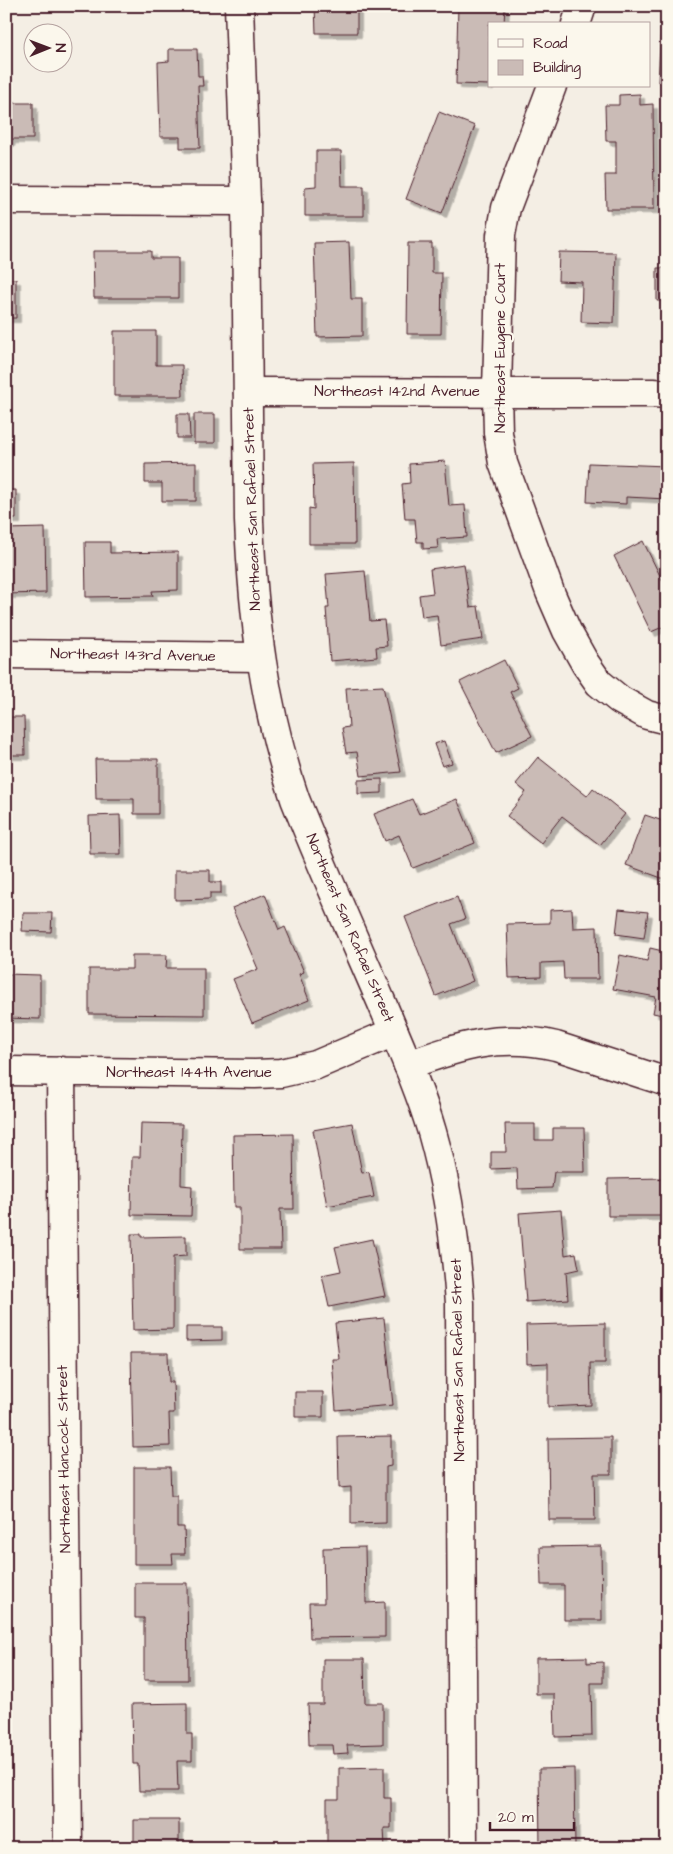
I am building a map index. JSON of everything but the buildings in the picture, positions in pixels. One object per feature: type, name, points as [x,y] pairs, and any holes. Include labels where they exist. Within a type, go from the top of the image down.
[{"type":"street","name":"Northeast San Rafael Street","points":[[239,6],[246,201],[251,567],[260,657],[270,711],[282,760],[295,798],[408,1065],[432,1132],[449,1205],[458,1272],[460,1312],[463,1848]]},
{"type":"street","points":[[577,22],[582,6]]},
{"type":"street","name":"Northeast Eugene Court","points":[[551,88],[506,208],[500,236],[497,391],[498,432],[503,463],[550,592],[567,631],[585,663],[600,683],[620,700],[648,715],[667,720]]},
{"type":"street","points":[[6,200],[246,201]]},
{"type":"street","name":"Northeast 142nd Avenue","points":[[248,392],[497,391],[667,394]]},
{"type":"street","name":"Northeast 143rd Avenue","points":[[6,654],[260,657]]},
{"type":"street","name":"Northeast 144th Avenue","points":[[6,1071],[281,1073],[316,1065],[394,1032]]},
{"type":"street","points":[[408,1065],[482,1042],[513,1040],[556,1046],[667,1082]]},
{"type":"street","name":"Northeast Hancock Street","points":[[61,1071],[68,1848]]}]
